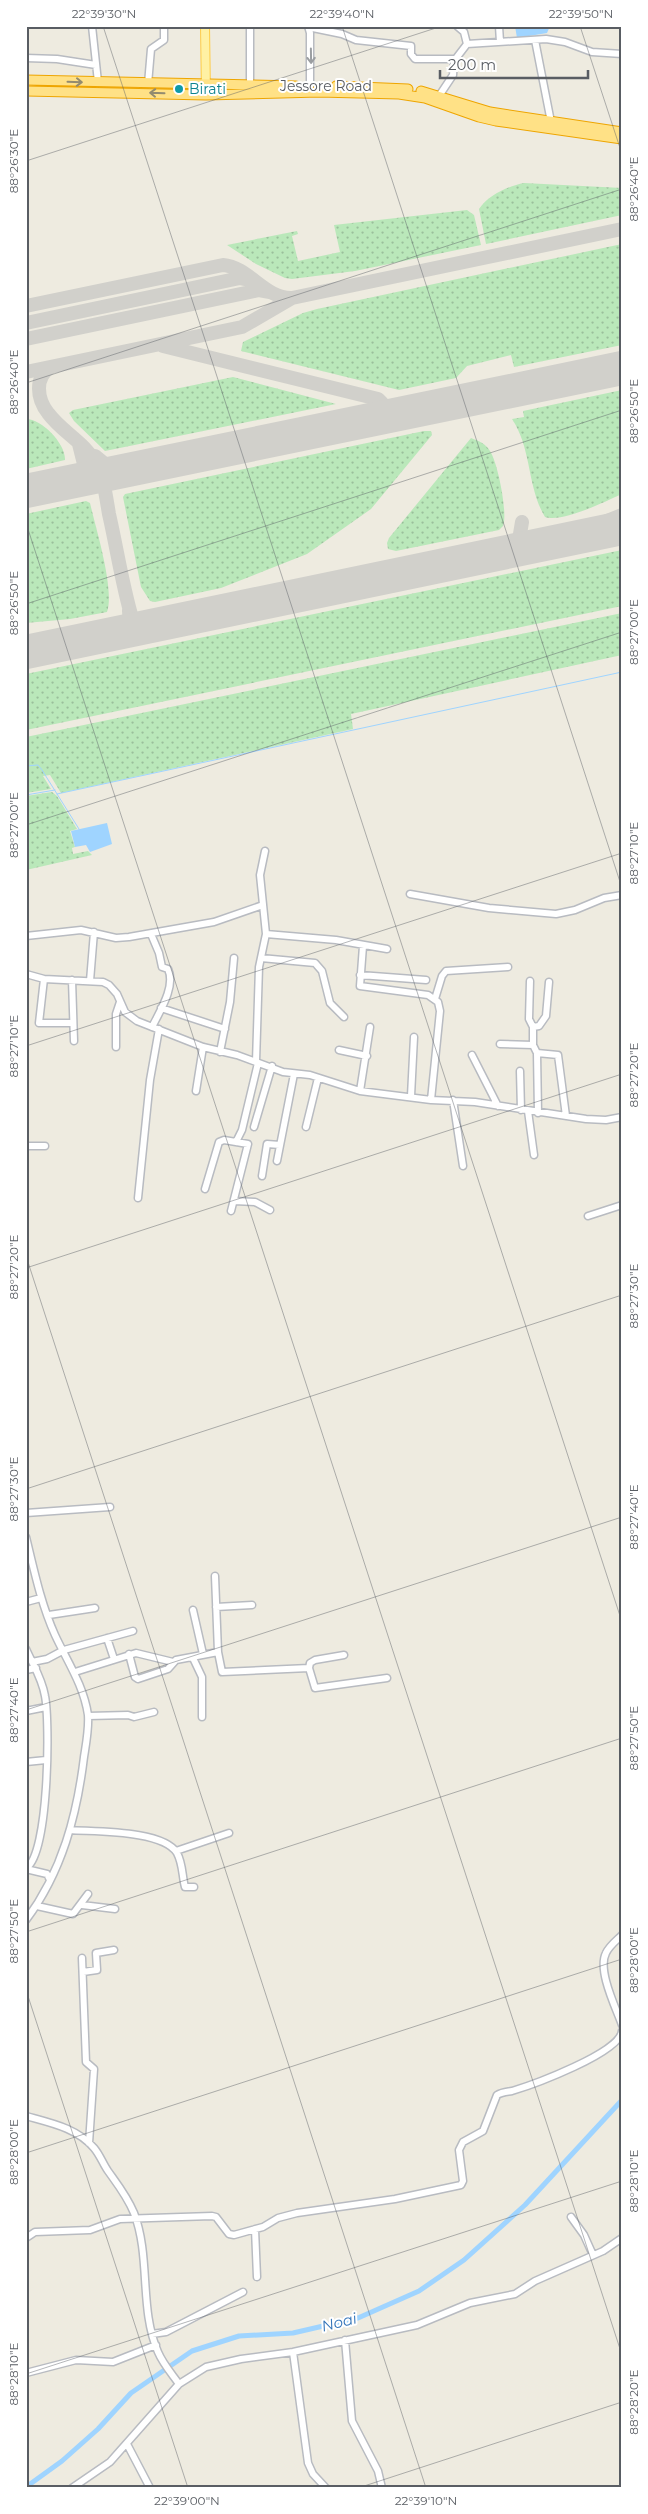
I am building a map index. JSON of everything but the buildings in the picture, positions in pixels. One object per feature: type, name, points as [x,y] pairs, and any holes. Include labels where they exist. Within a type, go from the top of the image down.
[{"type":"highway","name":"Jessore Road","points":[[26,80],[148,84],[206,90],[250,86],[398,88],[439,96],[490,112],[622,132]]},
{"type":"highway","points":[[26,91],[206,90],[399,94],[425,98],[496,121],[622,139]]},
{"type":"main road","points":[[205,26],[206,90]]},
{"type":"street","points":[[92,26],[98,82]]},
{"type":"street","points":[[148,84],[151,49],[164,40],[164,26]]},
{"type":"street","points":[[250,26],[250,86]]},
{"type":"street","points":[[310,86],[308,26],[342,34],[356,40],[411,46],[411,54],[415,59],[455,59]]},
{"type":"street","points":[[457,26],[464,29],[467,44]]},
{"type":"street","points":[[499,26],[500,42]]},
{"type":"street","points":[[535,40],[551,122]]},
{"type":"street","points":[[439,96],[451,80],[455,59],[467,44],[555,40],[592,52],[622,54]]},
{"type":"street","points":[[26,58],[58,59],[96,65]]},
{"type":"street","points":[[236,1142],[242,1130],[257,1063],[261,958],[266,934],[260,867],[265,850]]},
{"type":"street","points":[[410,894],[489,908],[550,914],[575,910],[604,898],[622,895]]},
{"type":"street","points":[[26,936],[63,931],[94,932],[116,938],[150,934],[214,922],[263,906]]},
{"type":"street","points":[[90,981],[94,932]]},
{"type":"street","points":[[138,1198],[155,1028],[170,985],[170,973],[168,969],[162,967],[159,953],[150,934]]},
{"type":"street","points":[[266,934],[336,940],[387,949]]},
{"type":"street","points":[[363,946],[359,982],[363,988],[428,996],[435,999]]},
{"type":"street","points":[[220,1052],[234,979],[234,958]]},
{"type":"street","points":[[261,958],[315,963],[322,971],[330,1003],[344,1017]]},
{"type":"street","points":[[431,1100],[440,1012],[435,999],[442,976],[446,971],[508,967]]},
{"type":"street","points":[[26,974],[44,979],[90,981],[110,986],[125,1012],[155,1028],[203,1047],[360,1091],[431,1100],[453,1100],[538,1113],[606,1120],[622,1117]]},
{"type":"street","points":[[360,976],[426,980]]},
{"type":"street","points":[[44,979],[39,1023],[73,1023]]},
{"type":"street","points":[[72,980],[74,1041]]},
{"type":"street","points":[[530,980],[529,1019],[533,1027],[532,1045],[537,1053],[538,1113]]},
{"type":"street","points":[[533,1027],[539,1026],[544,1021],[548,1007],[549,982]]},
{"type":"street","points":[[116,1047],[116,1014],[120,1002]]},
{"type":"street","points":[[161,1008],[224,1028]]},
{"type":"street","points":[[360,1091],[367,1056],[370,1027]]},
{"type":"street","points":[[411,1096],[414,1038]]},
{"type":"street","points":[[500,1044],[532,1045]]},
{"type":"street","points":[[196,1091],[203,1047]]},
{"type":"street","points":[[339,1050],[367,1056]]},
{"type":"street","points":[[537,1053],[554,1053],[558,1055],[566,1116]]},
{"type":"street","points":[[472,1055],[498,1106]]},
{"type":"street","points":[[254,1127],[272,1066]]},
{"type":"street","points":[[520,1071],[525,1111],[534,1155]]},
{"type":"street","points":[[277,1162],[294,1074]]},
{"type":"street","points":[[306,1127],[318,1078]]},
{"type":"street","points":[[453,1100],[463,1166]]},
{"type":"street","points":[[205,1189],[219,1142],[224,1140],[248,1144],[231,1211]]},
{"type":"street","points":[[262,1176],[267,1144],[280,1145]]},
{"type":"street","points":[[26,1146],[45,1146]]},
{"type":"street","points":[[588,1216],[622,1205],[622,1198]]},
{"type":"street","points":[[234,1201],[255,1202],[270,1210]]},
{"type":"street","points":[[26,1513],[110,1507]]},
{"type":"street","points":[[26,1537],[41,1598],[55,1634],[75,1672],[88,1716],[81,1784],[67,1842],[37,1906],[26,1920]]},
{"type":"street","points":[[215,1576],[218,1652],[221,1670],[225,1674],[309,1668]]},
{"type":"street","points":[[26,1602],[41,1598]]},
{"type":"street","points":[[216,1607],[252,1605]]},
{"type":"street","points":[[49,1615],[96,1608]]},
{"type":"street","points":[[193,1610],[203,1654]]},
{"type":"street","points":[[26,1670],[64,1650],[133,1631]]},
{"type":"street","points":[[107,1638],[114,1659]]},
{"type":"street","points":[[26,1650],[34,1665],[45,1696],[47,1784],[41,1835],[34,1860],[26,1869],[47,1874],[50,1880]]},
{"type":"street","points":[[75,1672],[129,1654],[144,1654],[173,1662],[218,1652]]},
{"type":"street","points":[[129,1654],[135,1676],[138,1679],[168,1669],[173,1662]]},
{"type":"street","points":[[344,1655],[315,1660],[310,1663],[309,1668],[317,1689],[386,1678]]},
{"type":"street","points":[[194,1658],[202,1677],[202,1718]]},
{"type":"street","points":[[26,1711],[46,1707]]},
{"type":"street","points":[[88,1716],[128,1715],[134,1717],[154,1712]]},
{"type":"street","points":[[26,1762],[46,1760]]},
{"type":"street","points":[[70,1830],[161,1840],[176,1851],[181,1862],[185,1888],[194,1887]]},
{"type":"street","points":[[176,1851],[229,1833]]},
{"type":"street","points":[[37,1906],[73,1914],[82,1905],[88,1894]]},
{"type":"street","points":[[82,1905],[115,1909]]},
{"type":"street","points":[[622,1935],[606,1953],[604,1974],[622,2025]]},
{"type":"street","points":[[83,1972],[97,1970],[96,1953],[114,1950]]},
{"type":"street","points":[[82,1958],[86,2062],[94,2069],[89,2143]]},
{"type":"street","points":[[26,2238],[36,2232],[90,2230],[120,2219],[158,2220],[212,2216],[216,2217],[229,2234],[234,2235],[297,2213],[395,2199],[460,2185],[463,2181],[459,2150],[463,2142],[483,2131],[497,2095],[589,2060],[609,2049],[621,2036],[622,2031]]},
{"type":"street","points":[[26,2116],[63,2126],[83,2137],[123,2190],[135,2218],[142,2249],[152,2334],[158,2354],[179,2384]]},
{"type":"street","points":[[571,2217],[584,2234],[593,2256]]},
{"type":"street","points":[[255,2229],[257,2276]]},
{"type":"street","points":[[72,2488],[110,2462],[179,2384],[213,2364],[293,2352],[400,2330],[470,2303],[515,2294],[535,2281],[593,2256],[622,2238]]},
{"type":"street","points":[[152,2334],[166,2332],[243,2292]]},
{"type":"street","points":[[345,2340],[352,2421],[378,2471],[382,2488]]},
{"type":"street","points":[[26,2373],[76,2360],[113,2362],[156,2345]]},
{"type":"street","points":[[293,2352],[308,2463],[314,2474],[326,2488]]},
{"type":"street","points":[[126,2444],[148,2486]]},
{"type":"green space","points":[[524,183],[622,188],[622,215],[486,244],[479,209],[488,199],[499,192],[511,186]]},
{"type":"green space","points":[[467,210],[474,215],[481,245],[355,271],[292,279],[285,278],[256,264],[227,245],[297,231],[298,234],[292,236],[298,261],[340,252],[334,225]]},
{"type":"green space","points":[[622,244],[622,345],[514,367],[511,355],[467,366],[456,378],[399,390],[241,351],[243,342],[303,313],[317,309]]},
{"type":"green space","points":[[233,377],[336,404],[105,451],[74,421],[69,413],[73,410]]},
{"type":"green space","points":[[622,390],[622,494],[562,517],[545,517],[535,493],[523,443],[512,419],[524,417],[523,411]]},
{"type":"green space","points":[[26,419],[39,423],[52,433],[62,447],[65,460],[26,469]]},
{"type":"green space","points":[[431,431],[432,435],[371,509],[307,554],[221,588],[155,602],[150,601],[141,587],[123,497],[125,494]]},
{"type":"green space","points":[[471,438],[486,446],[493,457],[503,500],[503,526],[499,530],[396,551],[388,549],[387,543],[389,538]]},
{"type":"green space","points":[[86,501],[90,503],[104,559],[109,589],[107,612],[70,619],[26,623],[26,514]]},
{"type":"green space","points":[[622,550],[622,606],[26,730],[26,674]]},
{"type":"green space","points":[[622,613],[622,655],[351,714],[353,729],[61,793],[50,775],[43,776],[51,789],[26,793],[26,737]]},
{"type":"green space","points":[[52,792],[57,796],[77,829],[70,831],[75,847],[72,848],[73,854],[88,851],[92,855],[26,870],[26,796]]},
{"type":"water","points":[[515,26],[550,26],[547,33],[517,38]]},
{"type":"water","points":[[107,823],[112,844],[90,852],[86,845],[75,847],[71,831]]},
{"type":"waterway","points":[[57,794],[622,672]]},
{"type":"waterway","points":[[26,766],[38,765],[79,829]]},
{"type":"waterway","points":[[26,795],[55,790]]},
{"type":"waterway","name":"Noai","points":[[26,2487],[62,2461],[98,2429],[131,2393],[192,2351],[239,2336],[293,2333],[358,2318],[419,2291],[464,2260],[525,2205],[622,2100]]},
{"type":"taxiway","points":[[26,372],[242,327],[292,298],[622,229]]},
{"type":"taxiway","points":[[26,306],[223,265],[241,271],[273,294],[292,298]]},
{"type":"taxiway","points":[[26,323],[240,278],[251,280]]},
{"type":"taxiway","points":[[26,339],[259,290],[270,292]]},
{"type":"taxiway","points":[[163,346],[378,399],[382,403],[379,415],[361,421]]},
{"type":"taxiway","points":[[51,367],[42,376],[40,382],[41,401],[48,413],[85,449],[99,469],[132,618],[139,627],[145,627]]},
{"type":"taxiway","points":[[59,484],[71,481],[81,474],[84,464],[79,444]]},
{"type":"taxiway","points":[[95,456],[112,470],[125,471]]},
{"type":"taxiway","points":[[558,541],[622,515]]},
{"type":"taxiway","points":[[502,553],[519,540],[522,522]]},
{"type":"taxiway","points":[[119,633],[128,624],[129,611]]},
{"type":"runway","points":[[26,491],[622,368]]},
{"type":"runway","points":[[26,652],[622,528]]},
{"type":"place","name":"Birati","points":[[179,89]]}]
